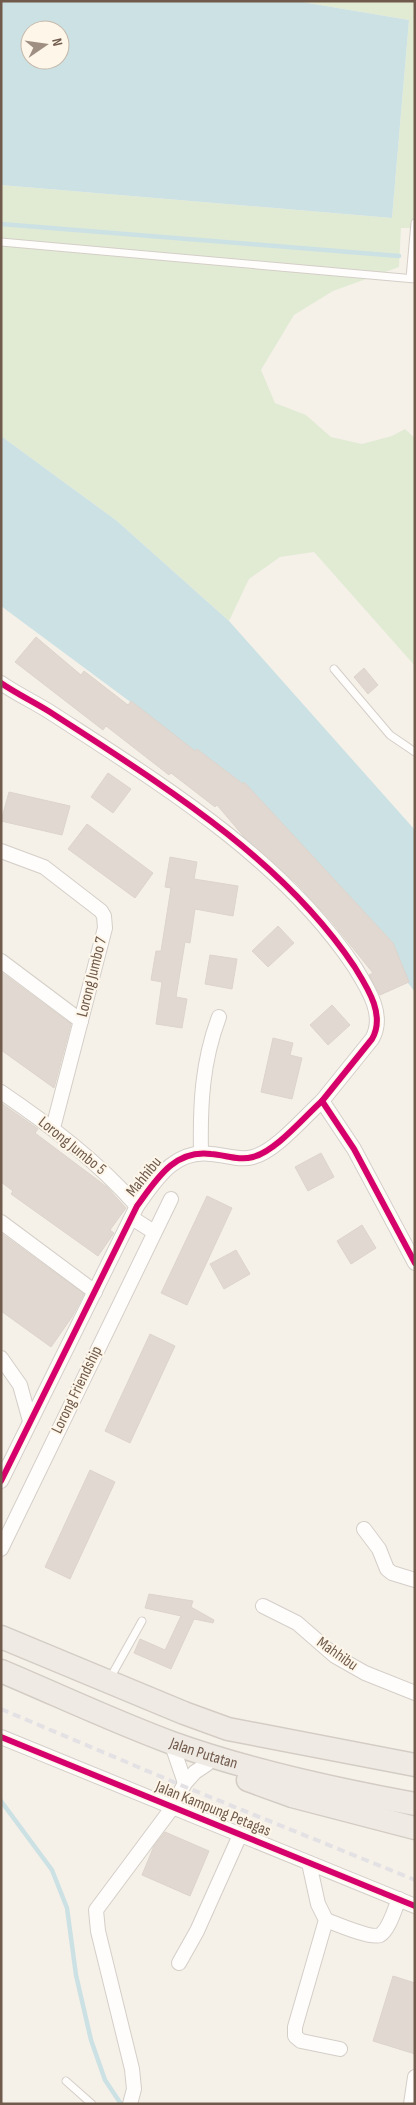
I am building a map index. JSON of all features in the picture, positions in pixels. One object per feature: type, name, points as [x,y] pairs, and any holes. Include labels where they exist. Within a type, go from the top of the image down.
[{"type":"highway","name":"Jalan Putatan","points":[[2,1636],[184,1713],[228,1728],[415,1765]]},
{"type":"highway","name":"Jalan Putatan","points":[[1,1671],[172,1743],[258,1770],[415,1804]]},
{"type":"highway","points":[[144,1731],[174,1751],[292,1796],[374,1819],[415,1828]]},
{"type":"street","name":"Mahhibu","points":[[1,683],[79,730],[211,822],[258,860],[326,928],[362,978],[376,1008],[378,1021],[377,1031],[372,1039],[322,1101],[275,1144],[260,1154],[246,1158],[201,1153],[181,1158],[164,1170],[135,1212],[1,1481]]},
{"type":"street","name":"Lorong Jumbo 7","points":[[1,851],[44,867],[100,910],[104,916],[105,928],[53,1128]]},
{"type":"street","points":[[1,961],[81,1021]]},
{"type":"street","points":[[201,1153],[202,1075],[209,1042],[219,1017]]},
{"type":"street","name":"Lorong Jumbo 5","points":[[1,1092],[53,1128],[98,1166],[135,1212]]},
{"type":"street","points":[[322,1101],[354,1149],[415,1263]]},
{"type":"street","name":"Lorong Friendship","points":[[1,1549],[171,1199]]},
{"type":"street","points":[[135,1212],[154,1232]]},
{"type":"street","points":[[1,1222],[95,1292]]},
{"type":"street","points":[[1,1358],[20,1385],[30,1421]]},
{"type":"street","points":[[364,1529],[379,1549],[387,1569],[392,1574],[415,1580]]},
{"type":"street","name":"Mahhibu","points":[[263,1606],[296,1623],[343,1660],[365,1673],[415,1693]]},
{"type":"street","name":"Jalan Kampung Petagas","points":[[1,1737],[415,1906]]},
{"type":"street","name":"Jalan Kampung Petagas","points":[[174,1751],[185,1783]]},
{"type":"street","name":"Jalan Kampung Petagas","points":[[130,2103],[134,2089],[132,2070],[98,1931],[96,1910],[172,1808],[185,1783],[195,1772],[207,1764]]},
{"type":"street","points":[[179,1963],[196,1931],[240,1835]]},
{"type":"street","points":[[309,1863],[318,1904],[326,1920],[295,2027],[295,2036],[301,2041],[340,2049]]},
{"type":"street","points":[[326,1920],[372,1935],[380,1935],[385,1930],[399,1900]]},
{"type":"street","points":[[410,2104],[415,2077]]},
{"type":"lane","points":[[1,242],[413,279],[415,223]]},
{"type":"lane","points":[[334,669],[390,735],[415,752]]},
{"type":"lane","points":[[108,1681],[142,1621]]},
{"type":"lane","points":[[66,2080],[92,2104]]},
{"type":"green space","points":[[296,1],[415,2],[415,228],[401,228],[399,267],[333,291],[294,315],[261,370],[275,403],[306,415],[331,437],[362,444],[392,436],[405,429],[415,438],[415,666],[314,552],[280,557],[249,579],[229,621],[117,521],[1,436],[1,185],[392,218],[409,20]]},
{"type":"shaded area","points":[[1,1],[296,1],[409,20],[392,218],[1,185]]},
{"type":"shaded area","points":[[1,436],[117,521],[229,621],[415,830],[415,992],[334,888],[152,718],[1,606]]},
{"type":"building","points":[[36,637],[81,675],[84,671],[128,705],[131,701],[195,751],[197,749],[243,784],[244,782],[393,943],[409,982],[380,995],[369,975],[373,973],[331,921],[297,884],[245,838],[217,805],[215,807],[171,773],[169,775],[106,726],[103,730],[15,662]]},
{"type":"building","points":[[364,668],[378,685],[368,694],[354,677]]},
{"type":"building","points":[[108,773],[131,789],[113,813],[91,797]]},
{"type":"building","points":[[9,792],[70,806],[62,835],[1,821]]},
{"type":"building","points":[[87,824],[153,873],[135,898],[68,849]]},
{"type":"building","points":[[170,857],[197,862],[194,879],[238,886],[233,916],[195,909],[190,943],[185,942],[176,997],[187,999],[182,1028],[156,1024],[162,982],[151,980],[156,951],[161,951],[171,888],[165,887]]},
{"type":"building","points":[[278,926],[294,943],[268,967],[252,951]]},
{"type":"building","points":[[210,955],[237,959],[232,989],[205,984]]},
{"type":"building","points":[[1,972],[71,1024],[54,1088],[1,1050]]},
{"type":"building","points":[[332,1005],[350,1025],[328,1045],[310,1025]]},
{"type":"building","points":[[273,1038],[293,1043],[290,1055],[302,1058],[292,1099],[261,1092]]},
{"type":"building","points":[[1,1103],[38,1129],[35,1133],[107,1187],[126,1208],[110,1230],[114,1233],[98,1256],[11,1194],[13,1191],[1,1182]]},
{"type":"building","points":[[321,1153],[334,1177],[308,1191],[295,1167]]},
{"type":"building","points":[[207,1196],[232,1208],[187,1305],[161,1293]]},
{"type":"building","points":[[362,1225],[376,1248],[351,1264],[337,1241]]},
{"type":"building","points":[[1,1233],[84,1294],[72,1317],[51,1347],[1,1311]]},
{"type":"building","points":[[236,1250],[250,1274],[224,1289],[210,1264]]},
{"type":"building","points":[[150,1334],[175,1346],[130,1443],[105,1431]]},
{"type":"building","points":[[90,1470],[115,1482],[70,1579],[45,1567]]},
{"type":"building","points":[[149,1594],[193,1601],[191,1607],[214,1620],[213,1623],[194,1619],[171,1669],[134,1653],[140,1639],[165,1650],[181,1616],[145,1608]]},
{"type":"building","points":[[165,1832],[209,1851],[190,1896],[142,1875],[154,1846]]},
{"type":"building","points":[[393,1976],[415,1983],[415,2054],[373,2041]]},
{"type":"waterway","points":[[1,224],[399,256]]},
{"type":"waterway","points":[[1,1801],[52,1870],[67,1908],[76,1975],[91,2040],[105,2080],[121,2104]]},
{"type":"railway","points":[[1,1709],[183,1786],[415,1880]]},
{"type":"cycle path","points":[[1,683],[50,712],[133,766],[215,824],[291,890],[324,926],[354,966],[364,983],[373,1001],[377,1020],[376,1030],[372,1039],[322,1101]]},
{"type":"cycle path","points":[[1,1481],[137,1206],[151,1186],[176,1161],[186,1156],[198,1154],[243,1158],[262,1154],[280,1141],[322,1101],[354,1149],[415,1263]]},
{"type":"cycle path","points":[[1,1737],[415,1906]]}]
